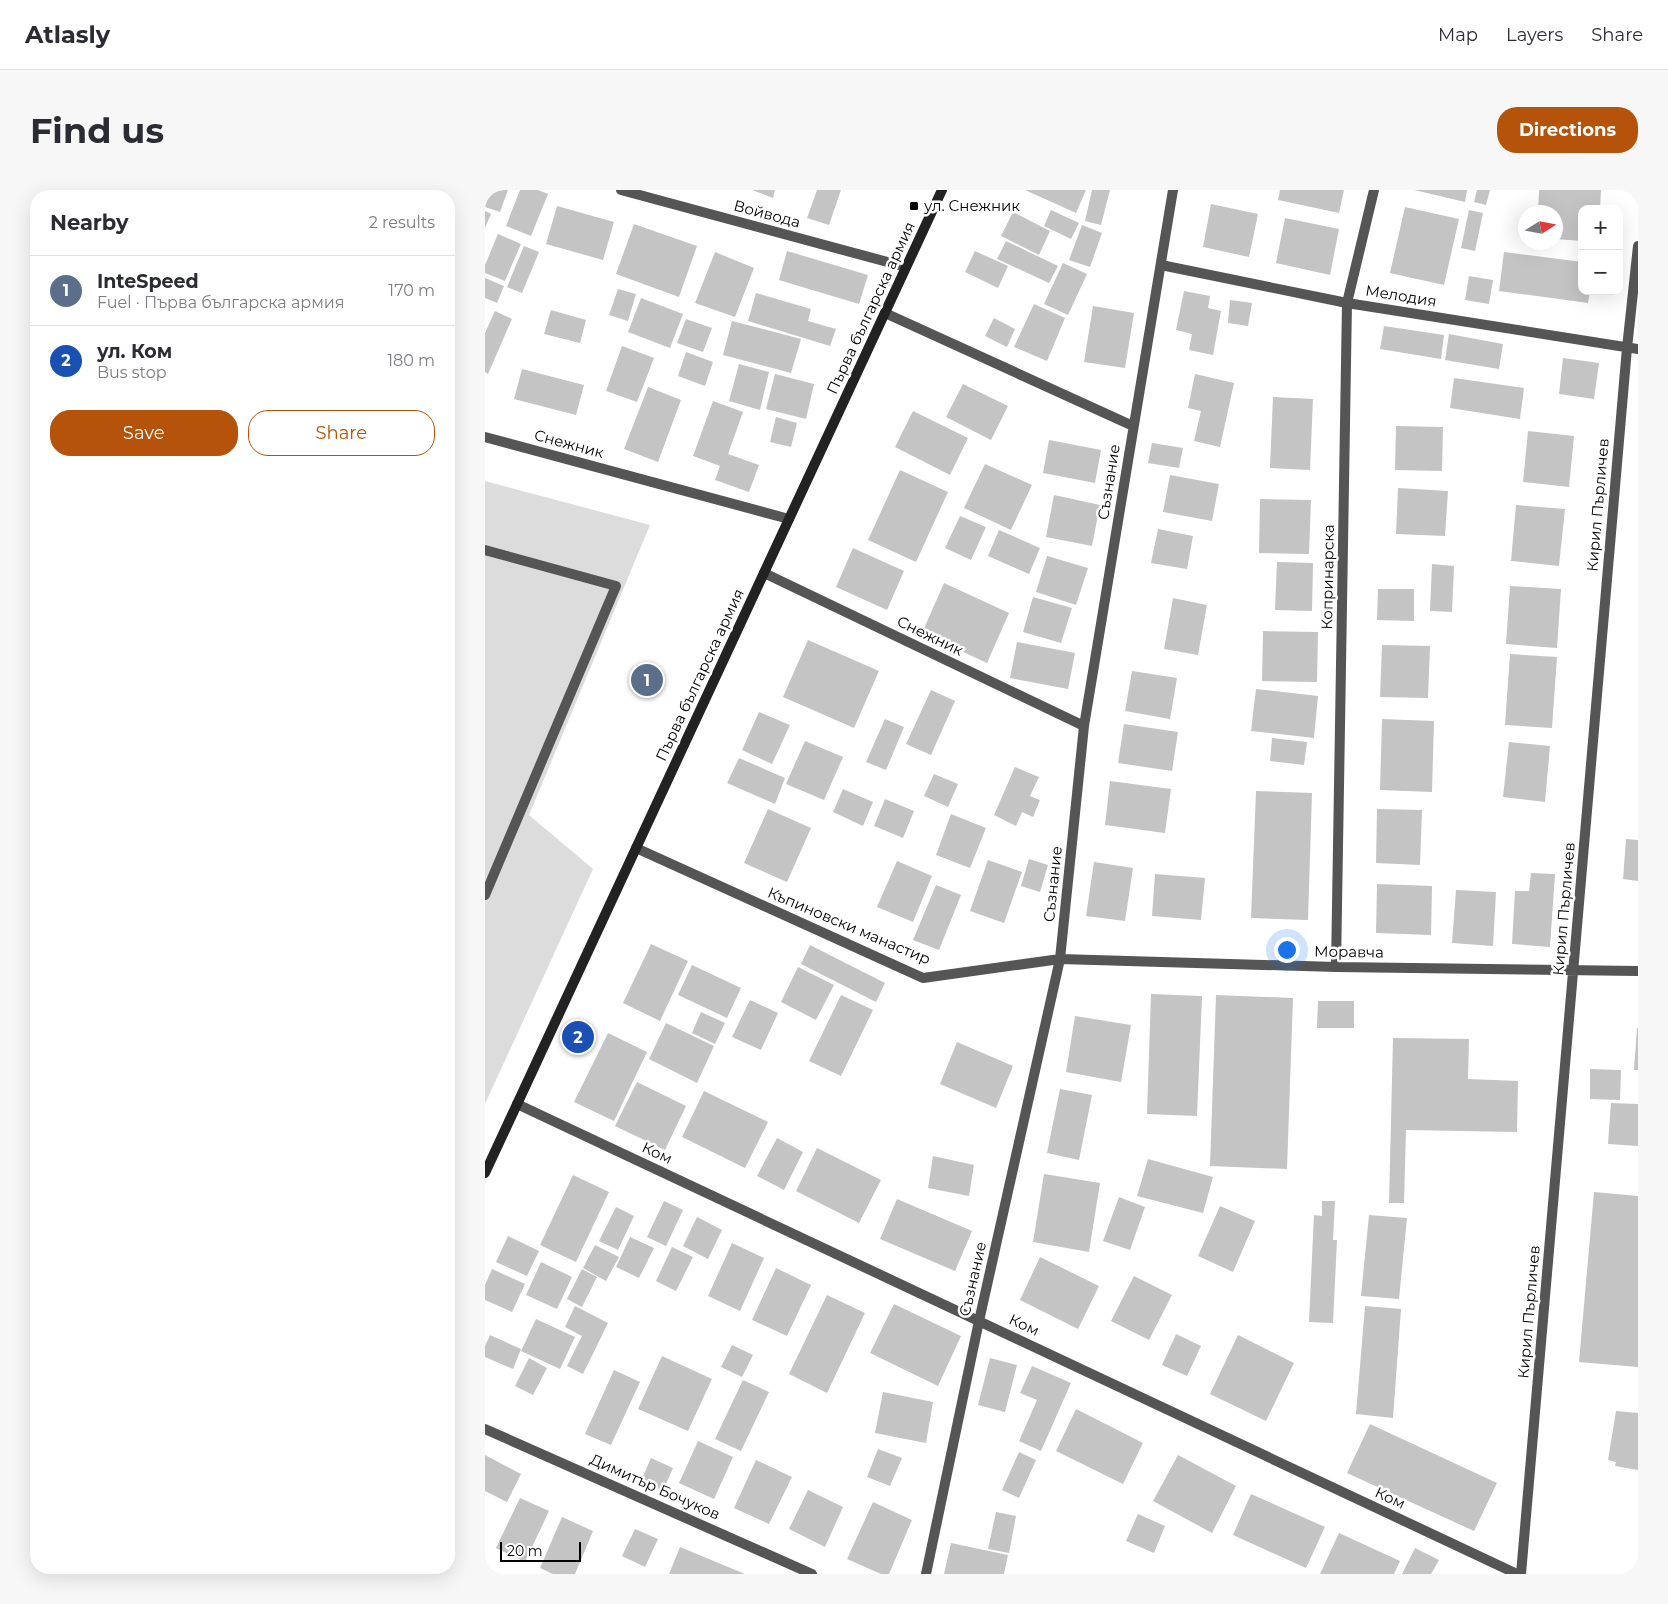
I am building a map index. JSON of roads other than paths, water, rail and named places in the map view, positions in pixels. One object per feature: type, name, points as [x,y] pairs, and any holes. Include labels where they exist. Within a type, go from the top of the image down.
[{"type":"street","name":"Войвода","points":[[621,190],[906,267]]},
{"type":"street","name":"Първа българска армия","points":[[485,1173],[942,190]]},
{"type":"street","name":"Съзнание","points":[[927,1574],[979,1321],[1060,959],[1084,726],[1173,190]]},
{"type":"street","name":"Копринарска","points":[[1336,967],[1347,303],[1374,190]]},
{"type":"street","name":"Кирил Пърличев","points":[[1521,1574],[1627,348],[1638,246]]},
{"type":"street","name":"Мелодия","points":[[1161,266],[1347,303],[1638,349]]},
{"type":"street","points":[[885,313],[1133,426]]},
{"type":"street","name":"Снежник","points":[[485,437],[789,519]]},
{"type":"street","points":[[485,550],[616,586],[485,895]]},
{"type":"street","name":"Снежник","points":[[764,573],[1084,726]]},
{"type":"street","name":"Къпиновски манастир","points":[[636,848],[923,978],[1060,959]]},
{"type":"street","name":"Моравча","points":[[1060,959],[1336,967],[1638,971]]},
{"type":"street","name":"Ком","points":[[517,1104],[1517,1574]]},
{"type":"street","name":"Димитър Бочуков","points":[[485,1429],[813,1574]]},
{"type":"place","name":"ул. Снежник","points":[[914,206]]},
{"type":"place","name":"InteSpeed","points":[[647,680]]},
{"type":"place","name":"ул. Ком","points":[[578,1037]]}]
